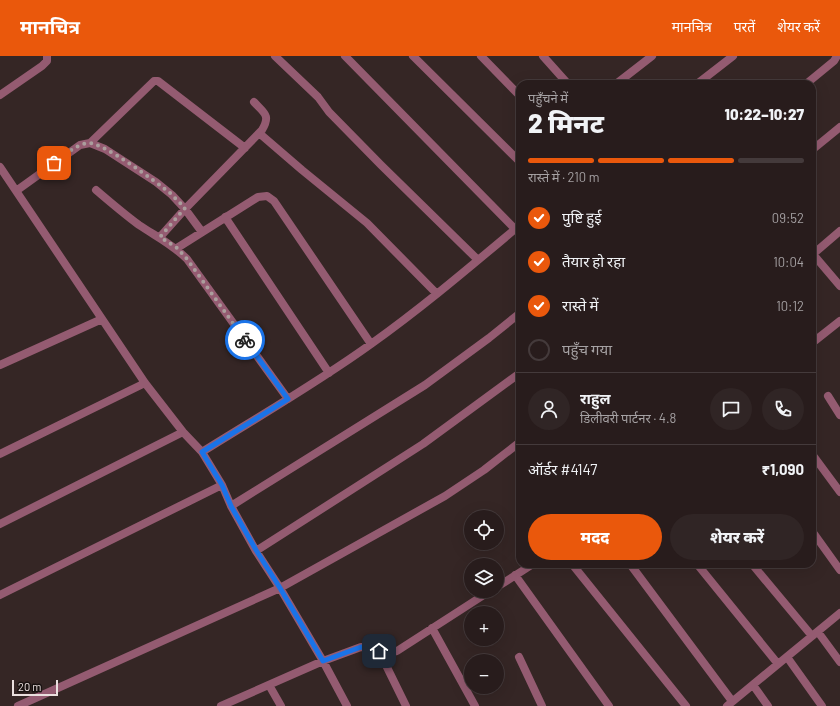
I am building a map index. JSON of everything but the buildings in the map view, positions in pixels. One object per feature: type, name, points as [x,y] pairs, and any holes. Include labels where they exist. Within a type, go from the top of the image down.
[{"type":"street","points":[[0,95],[42,66],[47,61],[47,56]]},
{"type":"street","points":[[275,56],[318,98],[381,165],[478,260]]},
{"type":"street","points":[[345,56],[516,225]]},
{"type":"street","points":[[413,56],[516,158]]},
{"type":"street","points":[[481,56],[516,92]]},
{"type":"street","points":[[543,56],[564,80]]},
{"type":"street","points":[[621,80],[652,56]]},
{"type":"street","points":[[702,80],[733,56]]},
{"type":"street","points":[[811,80],[837,61]]},
{"type":"street","points":[[16,190],[80,145],[90,143],[154,81],[158,81],[244,148]]},
{"type":"street","points":[[160,237],[185,208],[259,133],[266,122],[266,116],[254,102]]},
{"type":"street","points":[[816,147],[840,127]]},
{"type":"street","points":[[259,133],[367,223],[437,294]]},
{"type":"street","points":[[90,143],[105,149],[150,178],[172,195],[185,208],[202,232]]},
{"type":"street","points":[[0,167],[145,382],[183,432],[202,452],[222,485],[231,506],[256,550],[323,661],[347,706]]},
{"type":"street","points":[[96,190],[118,209],[177,248],[187,259],[288,399]]},
{"type":"street","points":[[177,248],[258,196],[267,196],[274,201],[371,344]]},
{"type":"street","points":[[225,217],[329,373]]},
{"type":"street","points":[[202,452],[329,373],[371,344],[437,294],[516,229]]},
{"type":"street","points":[[816,251],[840,231]]},
{"type":"street","points":[[816,259],[840,286]]},
{"type":"street","points":[[231,506],[425,385],[490,338],[516,316]]},
{"type":"street","points":[[0,365],[102,318]]},
{"type":"street","points":[[816,340],[840,321]]},
{"type":"street","points":[[256,550],[423,444],[516,376]]},
{"type":"street","points":[[0,454],[145,382]]},
{"type":"street","points":[[828,396],[840,415]]},
{"type":"street","points":[[0,524],[183,432]]},
{"type":"street","points":[[18,706],[280,588],[445,496],[484,470],[516,445]]},
{"type":"street","points":[[816,459],[840,492]]},
{"type":"street","points":[[0,595],[222,485]]},
{"type":"street","points":[[816,537],[840,570]]},
{"type":"street","points":[[504,582],[526,568]]},
{"type":"street","points":[[575,568],[686,706]]},
{"type":"street","points":[[633,568],[730,704],[840,613]]},
{"type":"street","points":[[701,568],[778,664]]},
{"type":"street","points":[[756,568],[840,662]]},
{"type":"street","points":[[515,575],[609,706]]},
{"type":"street","points":[[221,706],[323,661],[361,647],[387,653],[397,651],[479,598]]},
{"type":"street","points":[[432,628],[475,706]]},
{"type":"street","points":[[379,651],[406,706]]},
{"type":"street","points":[[519,657],[542,706]]},
{"type":"street","points":[[787,657],[822,706]]},
{"type":"street","points":[[269,685],[281,706]]},
{"type":"street","points":[[752,685],[768,706]]},
{"type":"way so far","points":[[54,163],[80,145],[90,143],[105,149],[156,182],[172,195],[185,208],[160,237],[177,248],[187,259],[245,340]]},
{"type":"route","points":[[245,340],[288,399],[202,452],[222,485],[231,506],[256,550],[323,661],[361,647],[379,651]]}]
